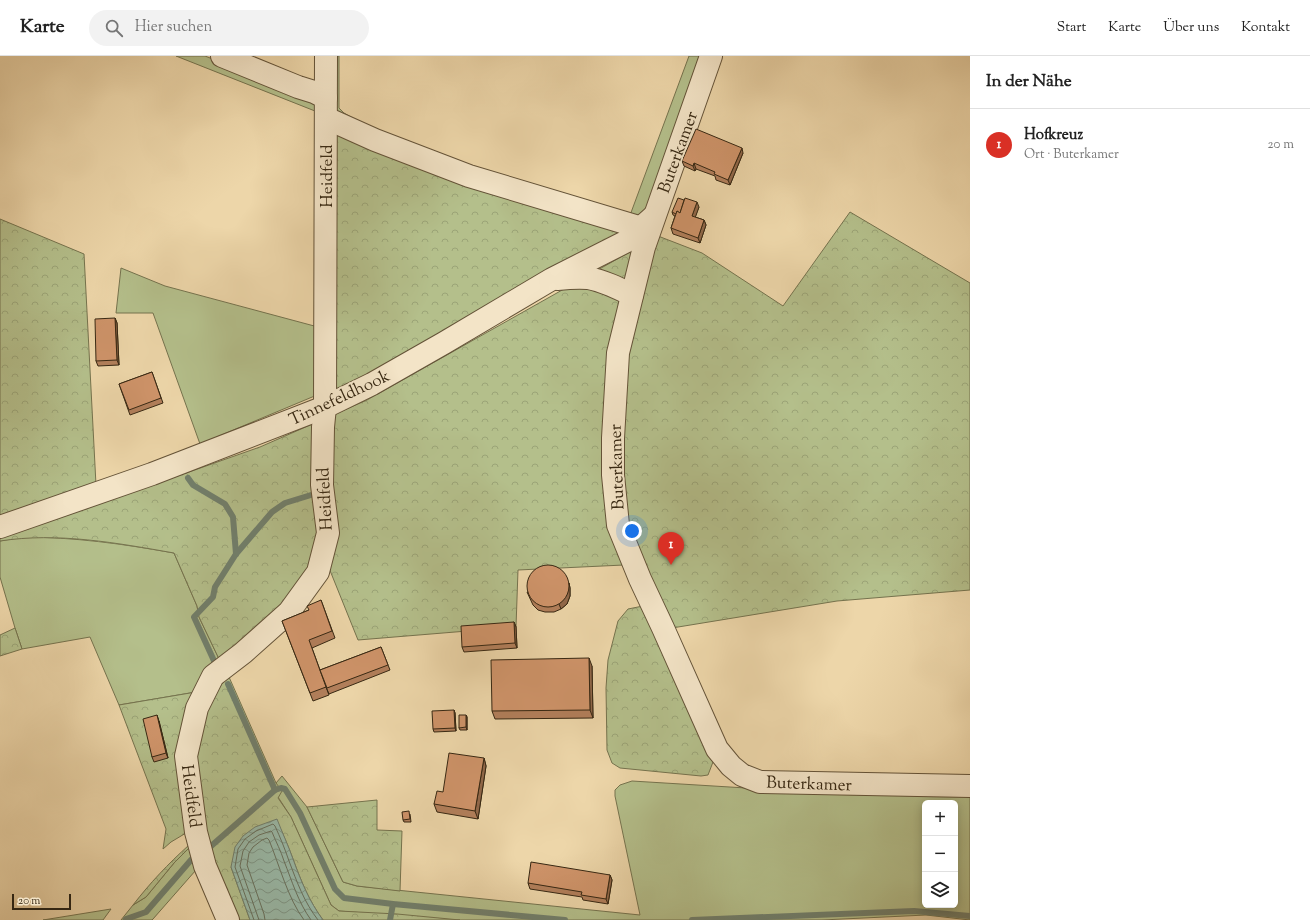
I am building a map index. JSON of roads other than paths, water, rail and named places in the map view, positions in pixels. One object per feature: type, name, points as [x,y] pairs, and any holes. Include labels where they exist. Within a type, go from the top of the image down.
[{"type":"street","points":[[222,56],[298,88],[314,92],[326,108]]},
{"type":"street","name":"Heidfeld","points":[[228,920],[205,866],[196,832],[186,756],[197,708],[214,676],[243,653],[289,612],[318,572],[328,533],[322,485],[323,427],[325,407],[326,56]]},
{"type":"street","name":"Buterkamer","points":[[711,56],[648,222],[644,247],[618,353],[613,474],[618,525],[640,579],[717,749],[731,766],[742,775],[760,782],[970,786]]},
{"type":"street","name":"Heidfeld","points":[[326,108],[375,140],[469,176],[648,222]]},
{"type":"street","name":"Tinnefeldhook","points":[[0,527],[152,474],[325,407],[372,384],[552,280],[625,242],[648,222]]},
{"type":"street","points":[[552,280],[588,278],[614,286],[632,295]]},
{"type":"water","points":[[277,819],[306,891],[323,920],[250,920],[231,867],[235,847],[243,836],[255,827]]},
{"type":"waterway","points":[[188,478],[193,485],[225,504],[233,517],[236,554]]},
{"type":"waterway","points":[[215,663],[194,617],[213,597],[215,587],[236,554],[272,512],[285,503],[311,495]]},
{"type":"waterway","points":[[228,684],[275,790]]},
{"type":"waterway","points":[[210,847],[275,790],[281,788],[285,789],[300,813],[335,889],[344,898],[565,920]]},
{"type":"waterway","points":[[126,919],[146,912],[191,860]]},
{"type":"waterway","points":[[390,920],[393,904]]},
{"type":"waterway","points":[[692,920],[914,911],[970,916]]},
{"type":"place","name":"Hofkreuz","points":[[671,565]]}]
